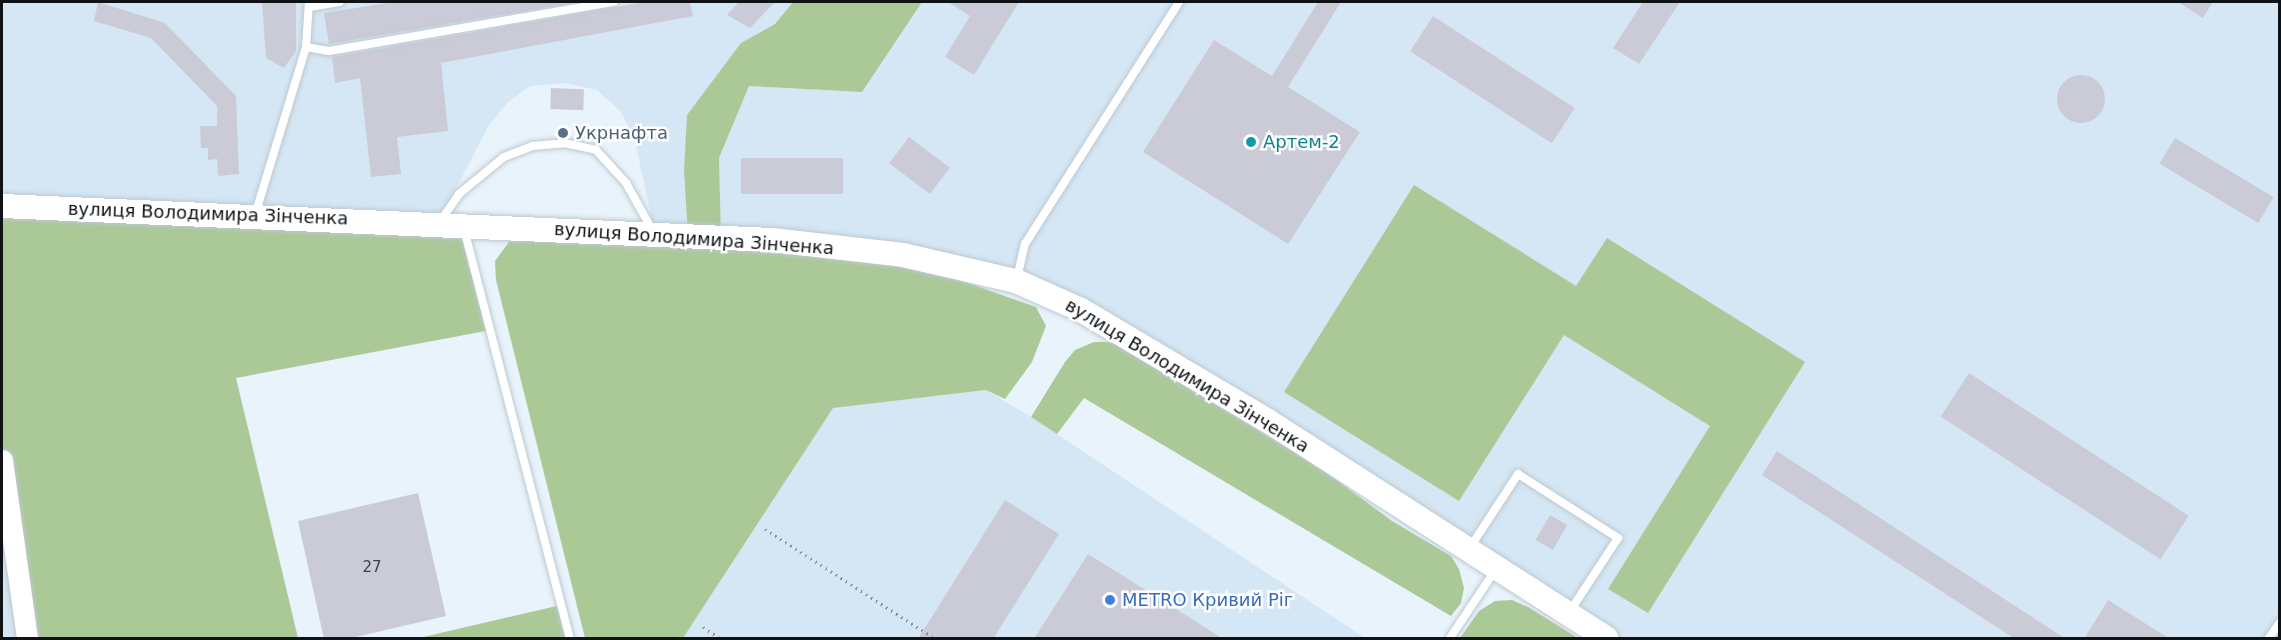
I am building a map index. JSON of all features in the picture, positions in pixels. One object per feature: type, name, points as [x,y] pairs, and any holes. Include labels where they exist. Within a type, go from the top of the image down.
[{"type":"main road","name":"вулиця Володимира Зінченка","points":[[2,206],[438,223],[772,240],[903,255],[959,266],[1016,281],[1081,310],[1258,415],[1606,639]]},
{"type":"street","points":[[2,460],[27,639]]},
{"type":"lane","points":[[255,216],[306,46],[309,4],[340,2]]},
{"type":"lane","points":[[306,46],[329,51],[614,2]]},
{"type":"lane","points":[[1016,281],[1024,244],[1179,2]]},
{"type":"lane","points":[[438,223],[459,194],[477,176],[504,157],[532,146],[564,142],[596,150],[626,183],[654,235]]},
{"type":"lane","points":[[463,226],[570,639]]},
{"type":"lane","points":[[1469,550],[1518,474],[1618,538],[1568,614]]},
{"type":"lane","points":[[1450,639],[1496,568]]},
{"type":"lane","points":[[2269,639],[2280,621]]},
{"type":"path","points":[[765,529],[934,639]]},
{"type":"path","points":[[703,627],[720,639]]},
{"type":"shaded area","points":[[2,2],[793,2],[775,24],[741,43],[684,171],[688,236],[655,235],[634,136],[620,111],[597,90],[564,83],[530,86],[508,102],[489,125],[438,223],[2,203]]},
{"type":"shaded area","points":[[922,2],[2279,2],[2279,638],[1606,638],[1016,281],[721,237],[719,158],[749,86],[862,92]]},
{"type":"shaded area","points":[[986,390],[1031,417],[1365,638],[611,638],[565,439]]},
{"type":"shaded area","points":[[2,460],[27,638],[2,638]]},
{"type":"green space","points":[[793,2],[922,2],[862,92],[749,86],[719,158],[721,237],[688,236],[684,171],[687,115],[741,43],[775,24]]},
{"type":"green space","points":[[1414,185],[1576,286],[1607,238],[1805,362],[1648,613],[1608,589],[1710,426],[1564,335],[1459,501],[1284,392]]},
{"type":"green space","points":[[2,206],[463,226],[491,330],[236,378],[298,638],[27,638],[2,460]]},
{"type":"green space","points":[[524,235],[769,251],[900,267],[954,278],[1036,307],[1046,326],[1032,362],[1005,399],[986,390],[833,408],[683,638],[585,638],[496,280],[495,261],[509,242]]},
{"type":"green space","points":[[1094,342],[1111,342],[1315,464],[1392,521],[1451,556],[1459,569],[1464,588],[1461,603],[1451,616],[1084,398],[1057,434],[1031,417],[1075,350]]},
{"type":"green space","points":[[1512,600],[1528,607],[1578,638],[1460,638],[1479,611],[1495,601]]},
{"type":"green space","points":[[561,605],[570,638],[419,638]]},
{"type":"building","points":[[98,2],[165,23],[236,96],[239,174],[218,176],[217,159],[208,160],[208,148],[201,148],[200,126],[217,126],[217,106],[151,38],[94,21]]},
{"type":"building","points":[[262,2],[296,2],[296,51],[284,68],[266,58]]},
{"type":"building","points":[[394,2],[579,2],[329,44],[324,13]]},
{"type":"building","points":[[645,2],[690,2],[693,16],[441,63],[448,131],[397,137],[401,174],[371,177],[360,78],[335,83],[332,57]]},
{"type":"building","points":[[739,2],[775,2],[750,28],[727,15]]},
{"type":"building","points":[[948,2],[1019,2],[974,75],[945,57],[970,16]]},
{"type":"building","name":"Артем-2","points":[[1318,2],[1341,2],[1288,87],[1360,132],[1288,244],[1143,152],[1214,40],[1272,76]]},
{"type":"building","points":[[1643,2],[1680,2],[1639,64],[1613,48]]},
{"type":"building","points":[[2178,2],[2213,2],[2203,18]]},
{"type":"building","points":[[1433,16],[1575,108],[1552,143],[1410,51]]},
{"type":"building","points":[[2081,75],[2098,82],[2105,99],[2098,116],[2081,123],[2064,116],[2057,99],[2064,82]]},
{"type":"building","points":[[551,88],[584,89],[583,110],[550,109]]},
{"type":"building","points":[[909,137],[950,168],[930,194],[889,163]]},
{"type":"building","points":[[2175,138],[2274,197],[2258,223],[2160,164]]},
{"type":"building","points":[[741,158],[843,158],[843,194],[741,194]]},
{"type":"building","points":[[1969,373],[2189,516],[2160,559],[1941,417]]},
{"type":"building","points":[[1777,451],[2066,639],[2015,639],[1762,475]]},
{"type":"building","points":[[418,493],[446,616],[347,639],[324,639],[298,521]]},
{"type":"building","points":[[1005,500],[1059,534],[993,639],[918,639]]},
{"type":"building","points":[[1550,515],[1567,525],[1553,550],[1536,540]]},
{"type":"building","name":"METRO Кривий Ріг","points":[[1088,554],[1195,621],[1223,639],[1034,639]]},
{"type":"building","points":[[2108,600],[2170,639],[2084,639]]},
{"type":"place","name":"Укрнафта","points":[[563,133]]},
{"type":"place","name":"Артем-2","points":[[1251,142]]},
{"type":"place","name":"METRO Кривий Ріг","points":[[1110,600]]}]
